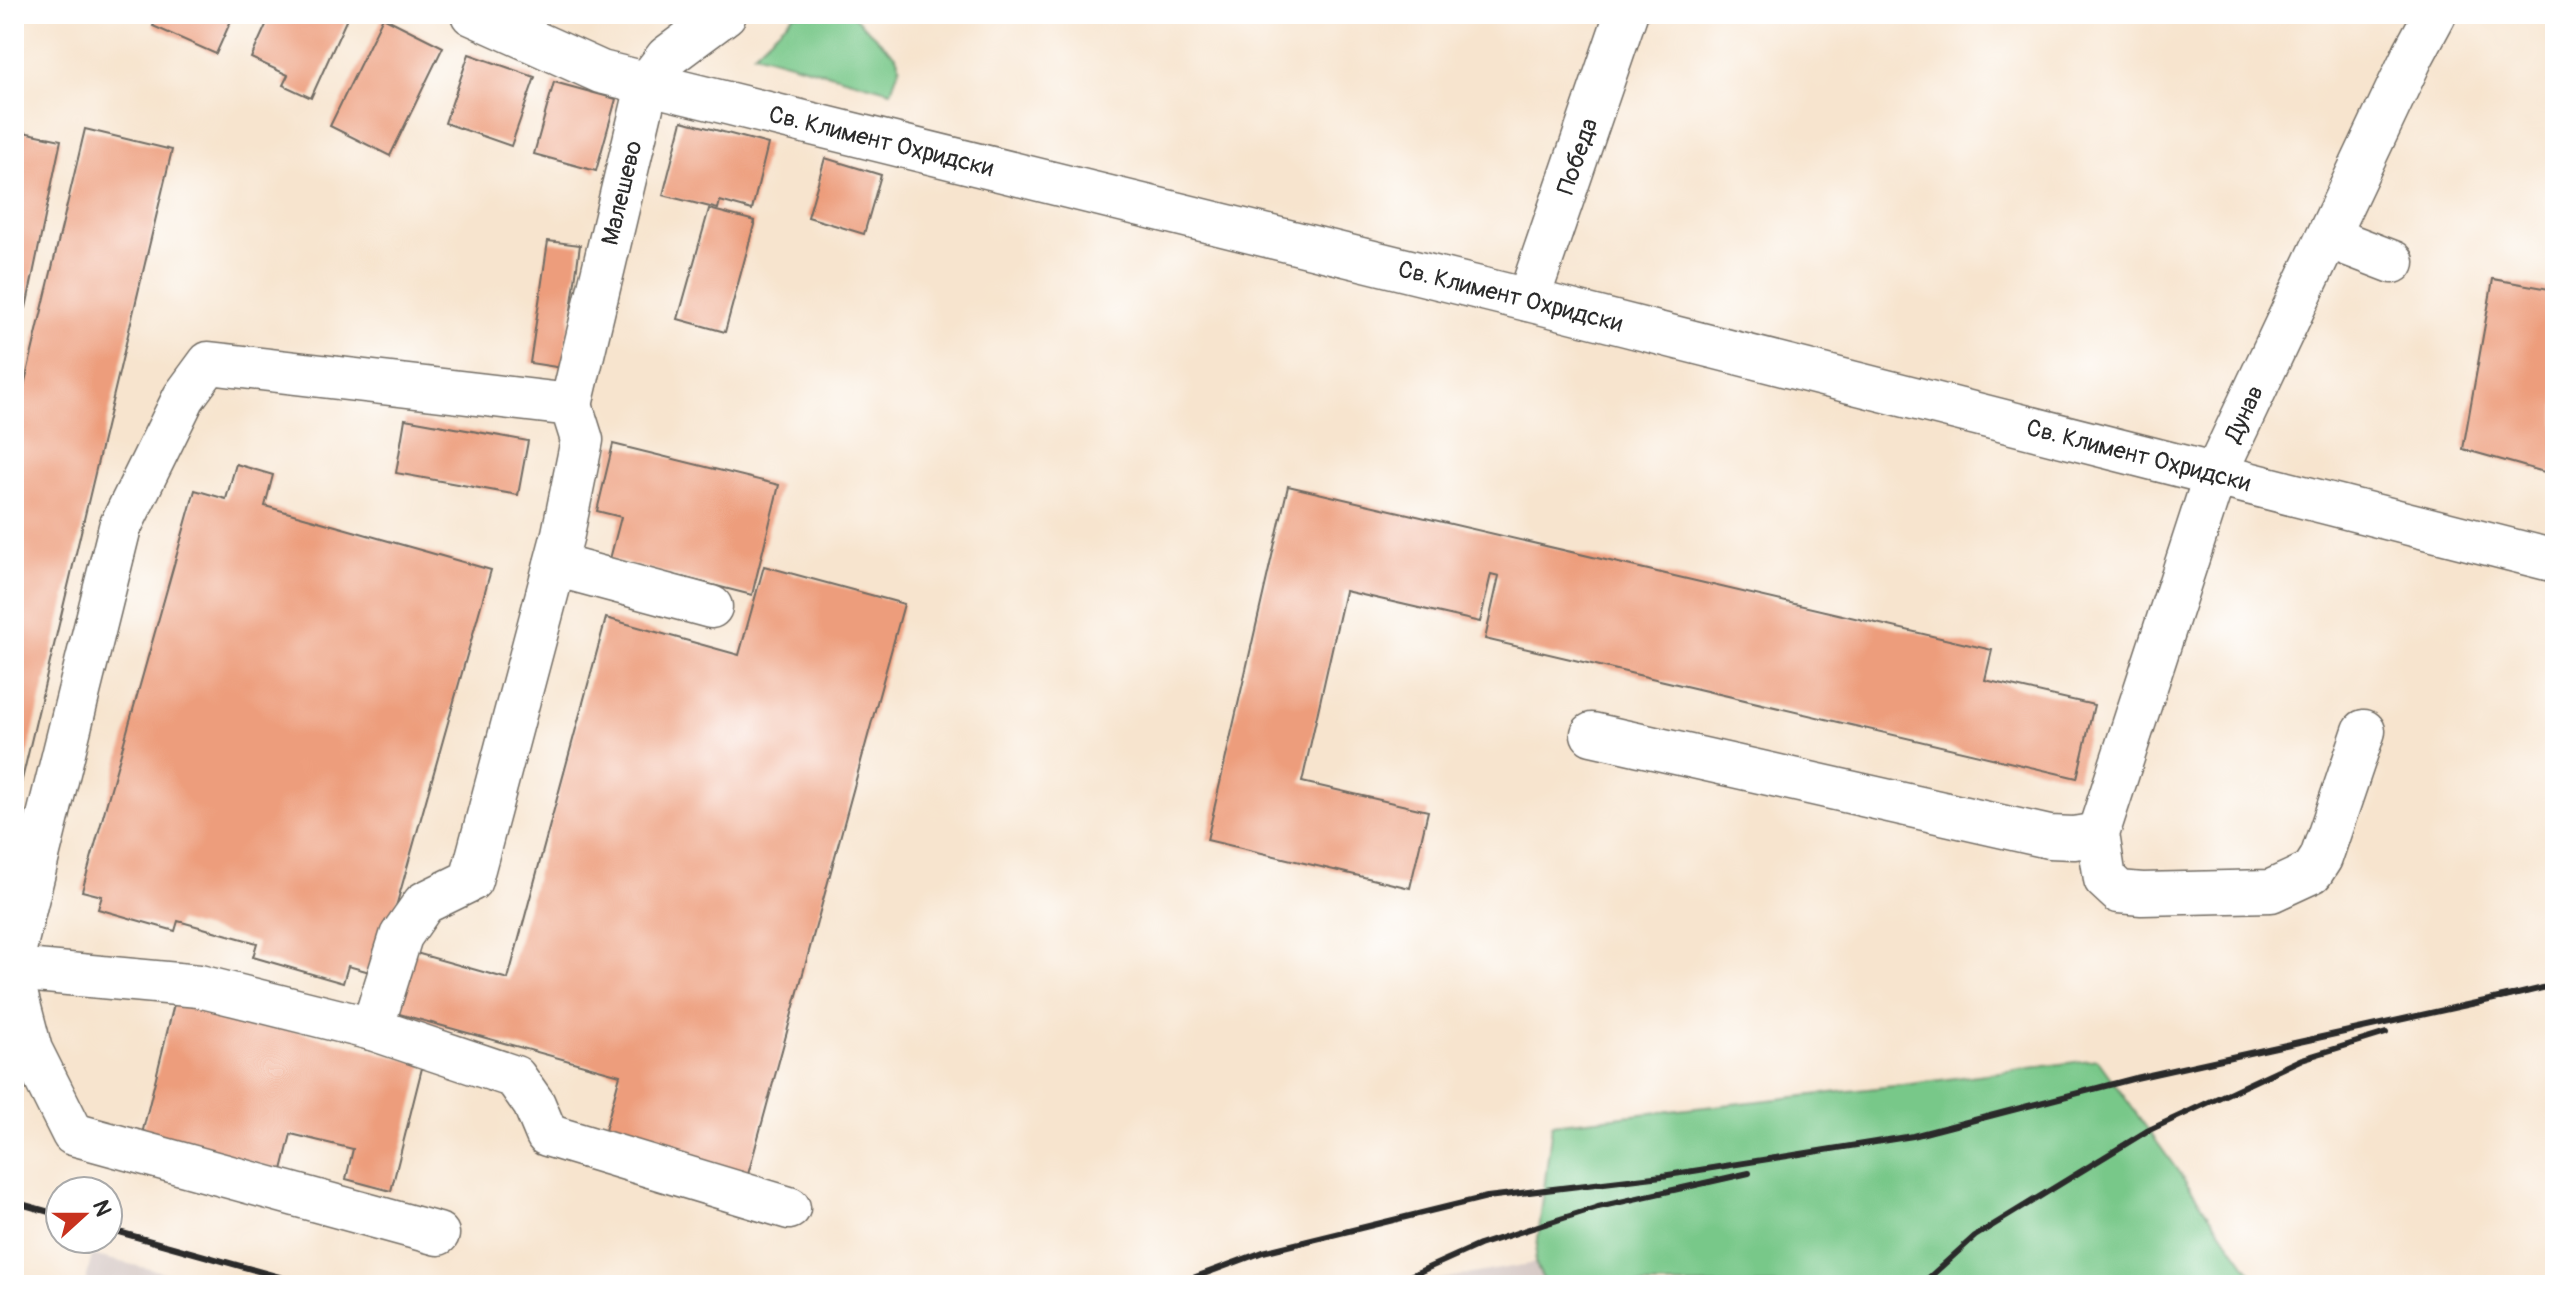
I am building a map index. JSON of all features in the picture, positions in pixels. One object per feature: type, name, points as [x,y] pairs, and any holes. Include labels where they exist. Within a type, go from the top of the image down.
[{"type":"street","name":"Св. Климент Охридски","points":[[472,14],[601,72],[1528,300],[2555,561]]},
{"type":"street","name":"Малешево","points":[[571,405],[648,82],[667,57],[725,14]]},
{"type":"street","name":"Победа","points":[[1528,300],[1626,14]]},
{"type":"street","name":"Дунав","points":[[2098,834],[2215,475],[2435,14]]},
{"type":"street","points":[[2328,237],[2393,262]]},
{"type":"street","points":[[14,953],[120,527],[184,397],[209,363],[571,405],[582,440],[555,565],[471,880],[424,903],[401,936],[372,1029]]},
{"type":"street","points":[[555,565],[711,607]]},
{"type":"street","points":[[1592,734],[2049,837],[2074,838],[2098,834],[2105,879],[2119,892],[2142,894],[2271,891],[2312,872],[2321,858],[2364,731]]},
{"type":"street","points":[[14,969],[199,986],[372,1029],[515,1077],[534,1104],[547,1135],[789,1208]]},
{"type":"street","points":[[14,985],[31,1050],[73,1134],[438,1234]]},
{"type":"shaded area","points":[[92,1255],[216,1285],[85,1285]]},
{"type":"shaded area","points":[[1535,1263],[1546,1285],[1407,1285]]},
{"type":"green space","points":[[795,14],[852,15],[896,56],[900,66],[891,91],[754,53]]},
{"type":"green space","points":[[2097,1059],[2260,1285],[1546,1285],[1535,1263],[1552,1124],[1903,1085]]},
{"type":"building","points":[[159,14],[234,14],[216,54],[153,26]]},
{"type":"building","points":[[271,14],[349,14],[311,98],[283,85],[288,75],[251,58]]},
{"type":"building","points":[[383,17],[443,47],[390,156],[330,126]]},
{"type":"building","points":[[469,54],[535,77],[511,146],[445,123]]},
{"type":"building","points":[[554,82],[616,99],[596,171],[534,154]]},
{"type":"building","points":[[682,121],[768,144],[752,210],[720,201],[718,209],[663,195]]},
{"type":"building","points":[[85,129],[172,150],[15,809],[14,428]]},
{"type":"building","points":[[14,130],[61,140],[26,308],[14,306]]},
{"type":"building","points":[[825,158],[881,175],[864,234],[808,217]]},
{"type":"building","points":[[709,209],[755,221],[725,332],[678,319]]},
{"type":"building","points":[[548,241],[580,245],[563,368],[530,363]]},
{"type":"building","points":[[2493,279],[2555,290],[2555,475],[2463,449]]},
{"type":"building","points":[[405,419],[528,441],[518,495],[396,473]]},
{"type":"building","points":[[613,444],[779,485],[752,595],[610,559],[621,517],[597,511]]},
{"type":"building","points":[[236,464],[273,475],[265,506],[491,570],[377,974],[348,966],[343,983],[253,957],[257,943],[178,921],[175,931],[98,909],[102,896],[82,891],[195,490],[226,499]]},
{"type":"building","points":[[1288,486],[1992,650],[1985,680],[2094,705],[2077,778],[1485,639],[1499,576],[1491,574],[1480,622],[1345,591],[1302,782],[1428,811],[1410,888],[1207,840]]},
{"type":"building","points":[[764,566],[904,604],[747,1178],[603,1138],[620,1075],[392,1012],[409,951],[508,979],[606,618],[739,655]]},
{"type":"building","points":[[175,1000],[423,1064],[391,1191],[346,1179],[353,1149],[291,1134],[282,1170],[142,1134]]},
{"type":"railway","points":[[2501,998],[2555,985]]},
{"type":"railway","points":[[1174,1285],[1263,1252],[1487,1197],[1662,1176],[1913,1136],[2136,1078],[2512,995]]},
{"type":"railway","points":[[1921,1285],[1975,1236],[2147,1131],[2302,1059],[2386,1033]]},
{"type":"railway","points":[[1390,1285],[1479,1245],[1598,1207],[1749,1173]]},
{"type":"railway","points":[[14,1202],[44,1210]]},
{"type":"railway","points":[[124,1233],[308,1285]]}]
